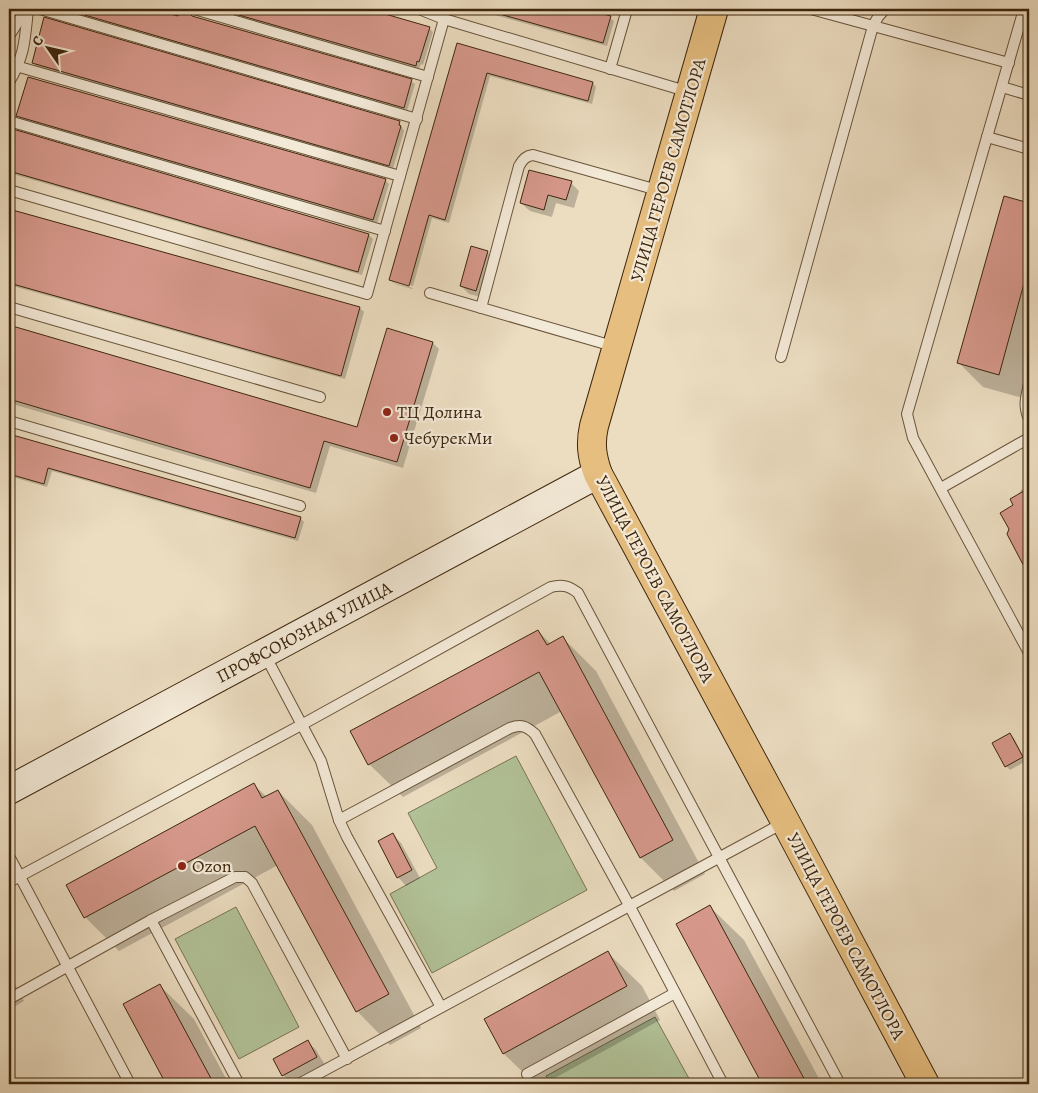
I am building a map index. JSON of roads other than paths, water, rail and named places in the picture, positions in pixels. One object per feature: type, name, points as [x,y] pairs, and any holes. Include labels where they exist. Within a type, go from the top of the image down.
[{"type":"main road","name":"УЛИЦА ГЕРОЕВ САМОТЛОРА","points":[[714,9],[616,348],[592,436],[592,454],[598,474],[786,821],[925,1084]]},
{"type":"main road","name":"ПРОФСОЮЗНАЯ УЛИЦА","points":[[9,790],[598,474]]},
{"type":"lane","points":[[9,36],[27,9]]},
{"type":"lane","points":[[9,82],[14,65],[24,49],[27,9]]},
{"type":"lane","points":[[40,9],[417,119]]},
{"type":"lane","points":[[194,9],[428,77]]},
{"type":"lane","points":[[418,9],[444,19],[690,92]]},
{"type":"lane","points":[[610,68],[626,13],[625,9]]},
{"type":"lane","points":[[811,9],[841,12],[873,26],[1009,63]]},
{"type":"lane","points":[[780,357],[873,26],[878,16],[885,9]]},
{"type":"lane","points":[[1024,9],[908,414],[913,438],[1029,653]]},
{"type":"lane","points":[[9,190],[367,294],[444,19]]},
{"type":"lane","points":[[14,65],[400,176]]},
{"type":"lane","points":[[1002,87],[1029,95]]},
{"type":"lane","points":[[9,121],[385,231]]},
{"type":"lane","points":[[987,137],[1029,149]]},
{"type":"lane","points":[[481,308],[519,166],[522,160],[528,156],[533,155],[662,191]]},
{"type":"lane","points":[[430,293],[616,348]]},
{"type":"lane","points":[[9,307],[320,398]]},
{"type":"lane","points":[[1029,384],[1025,400],[1025,408],[1029,419]]},
{"type":"lane","points":[[9,421],[300,506]]},
{"type":"lane","points":[[941,488],[1029,438]]},
{"type":"lane","points":[[9,882],[303,724],[551,587],[558,585],[570,587],[578,593],[840,1084]]},
{"type":"lane","points":[[265,654],[321,760],[339,820],[440,1007]]},
{"type":"lane","points":[[339,820],[519,724],[527,727],[534,734],[630,905],[723,1084]]},
{"type":"lane","points":[[299,1084],[786,821]]},
{"type":"lane","points":[[9,856],[130,1084]]},
{"type":"lane","points":[[9,999],[151,920],[235,877],[245,878],[252,883],[347,1059]]},
{"type":"lane","points":[[151,920],[239,1084]]},
{"type":"lane","points":[[527,1074],[675,993]]},
{"type":"place","name":"ТЦ Долина","points":[[387,412]]},
{"type":"place","name":"ЧебурекМи","points":[[394,438]]},
{"type":"place","name":"Ozon","points":[[182,866]]}]
